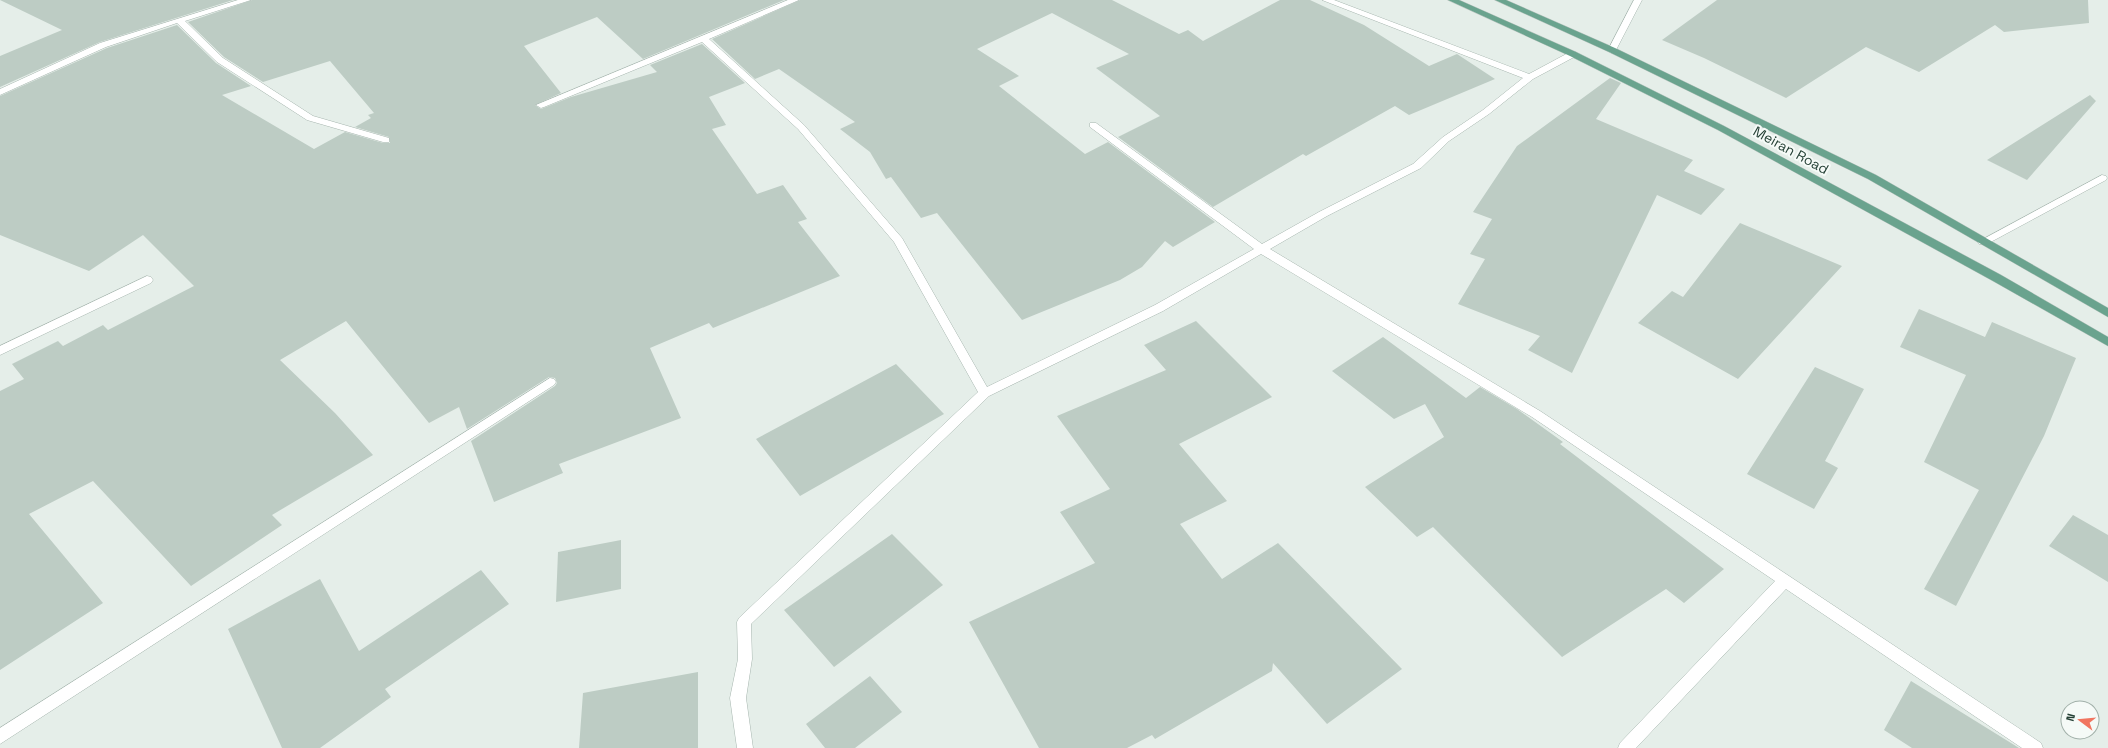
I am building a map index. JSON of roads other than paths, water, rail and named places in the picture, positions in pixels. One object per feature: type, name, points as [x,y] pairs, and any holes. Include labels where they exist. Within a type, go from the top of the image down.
[{"type":"main road","name":"Meiran Road","points":[[1452,0],[1572,54],[1721,128],[1998,278],[2108,342]]},
{"type":"main road","name":"Meiran Road","points":[[1499,0],[1612,50],[1872,177],[2108,313]]},
{"type":"street","points":[[0,92],[103,45],[247,0]]},
{"type":"street","points":[[541,105],[704,39],[795,0]]},
{"type":"street","points":[[1326,0],[1530,77]]},
{"type":"street","points":[[1612,50],[1638,0]]},
{"type":"street","points":[[179,20],[220,60],[310,118],[386,140]]},
{"type":"street","points":[[704,39],[801,127],[864,198],[898,240],[985,393]]},
{"type":"street","points":[[745,748],[738,698],[744,659],[744,622],[985,393],[1159,308],[1261,249],[1417,166],[1446,139],[1486,112],[1530,77],[1572,54]]},
{"type":"street","points":[[1093,124],[1261,249],[1536,414],[2035,748]]},
{"type":"street","points":[[1983,242],[2102,178]]},
{"type":"street","points":[[0,350],[146,280]]},
{"type":"street","points":[[0,737],[550,382]]},
{"type":"street","points":[[1626,748],[1785,580]]}]
